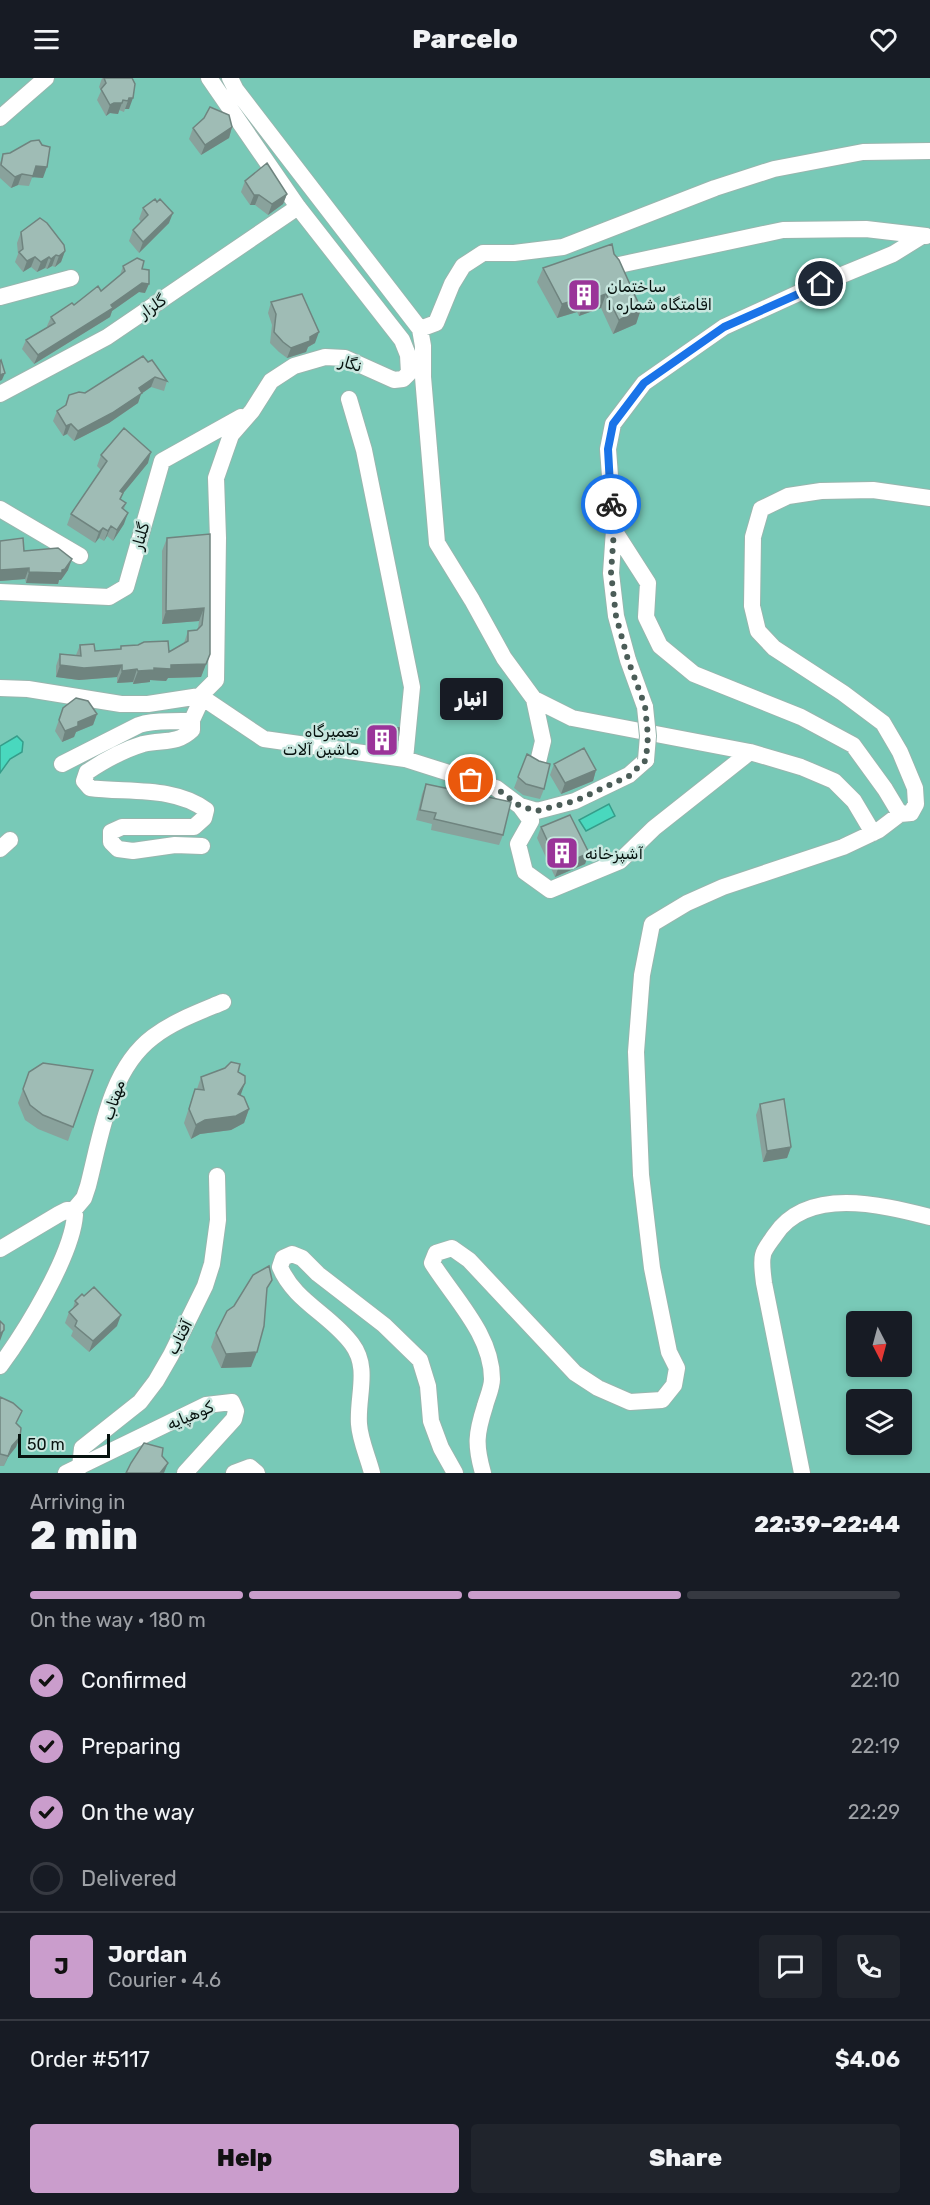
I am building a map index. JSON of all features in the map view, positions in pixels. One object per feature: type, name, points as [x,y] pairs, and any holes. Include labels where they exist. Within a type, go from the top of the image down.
[{"type":"street","points":[[18,103],[37,78]]},
{"type":"street","points":[[0,118],[46,78]]},
{"type":"street","points":[[209,78],[298,207],[402,339],[416,373],[437,543],[504,658],[534,699],[543,741],[538,762]]},
{"type":"street","points":[[230,78],[236,90],[420,329],[423,346],[416,373]]},
{"type":"street","points":[[420,329],[436,323],[452,284],[463,266],[483,253],[514,253],[563,247],[696,195],[774,169],[863,152],[930,151]]},
{"type":"street","name":"گلزار","points":[[0,394],[107,337],[298,207]]},
{"type":"street","points":[[620,265],[783,230],[866,229],[926,236]]},
{"type":"street","points":[[520,806],[537,811],[575,801],[629,776],[646,760],[648,736],[645,706],[628,660],[616,616],[611,573],[614,530],[608,449],[613,424],[644,383],[724,327],[893,254],[926,236]]},
{"type":"street","points":[[0,297],[71,278]]},
{"type":"street","name":"نگار","points":[[192,720],[200,696],[216,680],[218,538],[216,478],[231,435],[252,411],[271,381],[294,366],[324,357],[345,358],[394,380],[416,373]]},
{"type":"street","points":[[349,399],[364,450],[412,687],[405,759]]},
{"type":"street","name":"گلنار","points":[[0,592],[109,597],[126,587],[162,461],[252,411]]},
{"type":"street","points":[[483,1473],[476,1448],[481,1418],[492,1382],[489,1355],[475,1326],[432,1263],[436,1253],[452,1248],[469,1260],[575,1373],[598,1388],[630,1402],[662,1400],[674,1384],[677,1368],[669,1352],[652,1268],[641,1175],[636,1052],[642,975],[652,924],[687,903],[723,887],[843,847],[873,833],[900,814],[911,813],[916,804],[915,788],[900,752],[883,723],[843,693],[774,648],[758,631],[752,606],[753,537],[761,509],[788,496],[821,491],[873,490],[930,498]]},
{"type":"street","points":[[0,509],[80,556]]},
{"type":"street","points":[[614,530],[648,583],[646,617],[660,646],[694,674],[801,717],[853,745],[900,814]]},
{"type":"street","points":[[0,688],[28,689],[121,704],[148,704],[200,696],[264,739],[405,759],[496,788],[520,806],[531,821],[518,844],[525,872],[550,890],[620,861],[654,828],[750,752]]},
{"type":"street","points":[[534,699],[572,718],[750,752],[801,767],[834,781],[854,801],[873,833]]},
{"type":"street","points":[[62,764],[139,724],[152,720],[176,722],[192,720],[192,730],[183,739],[146,743],[127,749],[87,772],[84,781],[90,788],[155,792],[197,804],[206,810],[204,818],[194,827],[122,827],[111,832],[111,842],[118,849],[133,851],[175,845],[202,846]]},
{"type":"street","name":"مهتاب","points":[[73,1211],[84,1198],[115,1086],[125,1066],[152,1038],[181,1020],[223,1002]]},
{"type":"street","name":"آفتاب","points":[[73,1470],[82,1448],[140,1402],[156,1381],[205,1286],[212,1264],[218,1220],[218,1176]]},
{"type":"street","points":[[802,1473],[764,1283],[763,1254],[783,1224],[804,1210],[847,1202],[890,1207],[930,1217]]},
{"type":"street","points":[[0,1249],[67,1210],[73,1211],[75,1215],[72,1239],[18,1342],[0,1366]]},
{"type":"street","points":[[372,1473],[359,1426],[363,1369],[353,1345],[333,1323],[289,1286],[280,1267],[284,1258],[292,1254],[302,1258],[318,1274],[384,1325],[420,1360],[428,1386],[431,1421],[441,1448],[455,1473]]},
{"type":"street","name":"کوهپایه","points":[[73,1470],[206,1405],[232,1402],[236,1411],[234,1419],[185,1473]]},
{"type":"street","points":[[234,1473],[250,1467],[257,1473]]},
{"type":"shaded area","points":[[0,78],[930,78],[930,1473],[0,1473]]},
{"type":"shaded area","points":[[17,736],[23,742],[22,752],[10,759],[0,773],[0,746]]},
{"type":"shaded area","points":[[609,804],[615,816],[586,831],[579,820]]},
{"type":"building","points":[[104,78],[132,78],[135,84],[133,98],[110,105],[101,89],[106,83]]},
{"type":"building","points":[[210,107],[229,115],[232,127],[205,145],[193,128],[204,118]]},
{"type":"building","points":[[39,140],[42,145],[50,147],[47,167],[36,166],[33,176],[22,174],[15,177],[1,165],[3,154],[10,153],[31,141]]},
{"type":"building","points":[[267,163],[287,194],[272,204],[259,195],[254,195],[245,181]]},
{"type":"building","points":[[155,199],[157,202],[160,199],[173,213],[143,242],[133,230],[148,215],[143,208]]},
{"type":"building","points":[[40,218],[47,223],[64,245],[65,251],[59,256],[56,255],[51,259],[49,257],[41,262],[35,257],[27,261],[19,252],[23,249],[21,232]]},
{"type":"building","name":"ساختمان اقامتگاه شماره ۱","points":[[612,244],[614,254],[619,260],[641,309],[619,320],[606,294],[584,302],[582,298],[562,304],[543,268]]},
{"type":"building","points":[[137,258],[144,261],[142,269],[149,270],[149,284],[142,283],[111,305],[113,308],[38,355],[26,340],[55,323],[51,317],[72,303],[74,305],[98,286],[101,291],[125,271],[123,266]]},
{"type":"building","points":[[302,294],[319,332],[310,337],[310,341],[291,348],[274,332],[276,314],[271,302]]},
{"type":"building","points":[[143,356],[148,362],[152,360],[167,381],[155,377],[139,388],[142,393],[112,413],[78,431],[71,424],[66,426],[57,411],[66,405],[69,395],[85,393]]},
{"type":"building","points":[[0,361],[5,373],[0,375]]},
{"type":"building","points":[[124,428],[151,452],[120,491],[123,493],[120,499],[126,503],[122,508],[128,513],[117,530],[111,526],[108,531],[103,528],[99,532],[71,514],[107,461],[101,455]]},
{"type":"building","points":[[210,534],[210,654],[206,664],[171,665],[171,669],[154,668],[154,670],[138,671],[137,669],[122,671],[122,665],[84,668],[60,665],[60,654],[81,656],[80,645],[94,644],[95,651],[121,649],[121,646],[138,645],[144,642],[168,641],[169,652],[188,641],[188,631],[197,630],[202,625],[204,608],[166,611],[167,538]]},
{"type":"building","points":[[23,538],[24,551],[58,548],[72,559],[62,573],[29,572],[29,568],[0,570],[0,541]]},
{"type":"building","points":[[76,698],[88,701],[97,714],[78,722],[78,726],[65,731],[59,720],[63,708]]},
{"type":"building","points":[[369,726],[399,728],[398,740],[369,736]]},
{"type":"building","points":[[584,748],[596,770],[565,783],[554,764]]},
{"type":"building","points":[[527,754],[550,764],[544,789],[526,784],[518,777]]},
{"type":"building","points":[[426,784],[511,802],[503,835],[434,819],[436,813],[420,810]]},
{"type":"building","points":[[570,815],[589,853],[559,866],[541,827]]},
{"type":"building","points":[[231,1062],[240,1064],[238,1072],[245,1076],[245,1083],[238,1094],[244,1097],[249,1109],[236,1116],[205,1120],[196,1125],[189,1109],[195,1089],[204,1090],[201,1077],[225,1068]]},
{"type":"building","points":[[43,1063],[93,1070],[73,1127],[43,1115],[30,1105],[23,1089],[29,1072]]},
{"type":"building","points":[[784,1099],[791,1147],[767,1151],[760,1104]]},
{"type":"building","points":[[269,1266],[272,1280],[267,1288],[264,1326],[257,1352],[226,1354],[216,1333],[227,1311],[234,1306],[253,1275]]},
{"type":"building","points":[[94,1287],[121,1315],[93,1341],[75,1326],[77,1321],[69,1312],[78,1304],[75,1301],[82,1294],[84,1296]]},
{"type":"building","points":[[0,1321],[4,1325],[4,1330],[0,1334]]},
{"type":"building","points":[[0,1397],[13,1403],[22,1411],[16,1423],[21,1428],[20,1437],[12,1446],[8,1456],[0,1454]]},
{"type":"building","points":[[144,1443],[163,1448],[162,1456],[168,1463],[160,1473],[126,1473],[131,1463]]},
{"type":"way so far","points":[[471,780],[496,788],[520,806],[537,811],[575,801],[629,776],[646,760],[648,736],[645,706],[628,660],[616,616],[611,573],[614,530],[611,504]]},
{"type":"place","name":"ساختمان اقامتگاه شماره ۱","points":[[584,295]]},
{"type":"place","name":"تعمیرگاه ماشین آلات","points":[[382,740]]},
{"type":"place","name":"انبار","points":[[471,780]]},
{"type":"place","name":"آشپزخانه","points":[[562,853]]},
{"type":"route","points":[[611,504],[608,449],[613,424],[644,383],[724,327],[821,284]]}]
